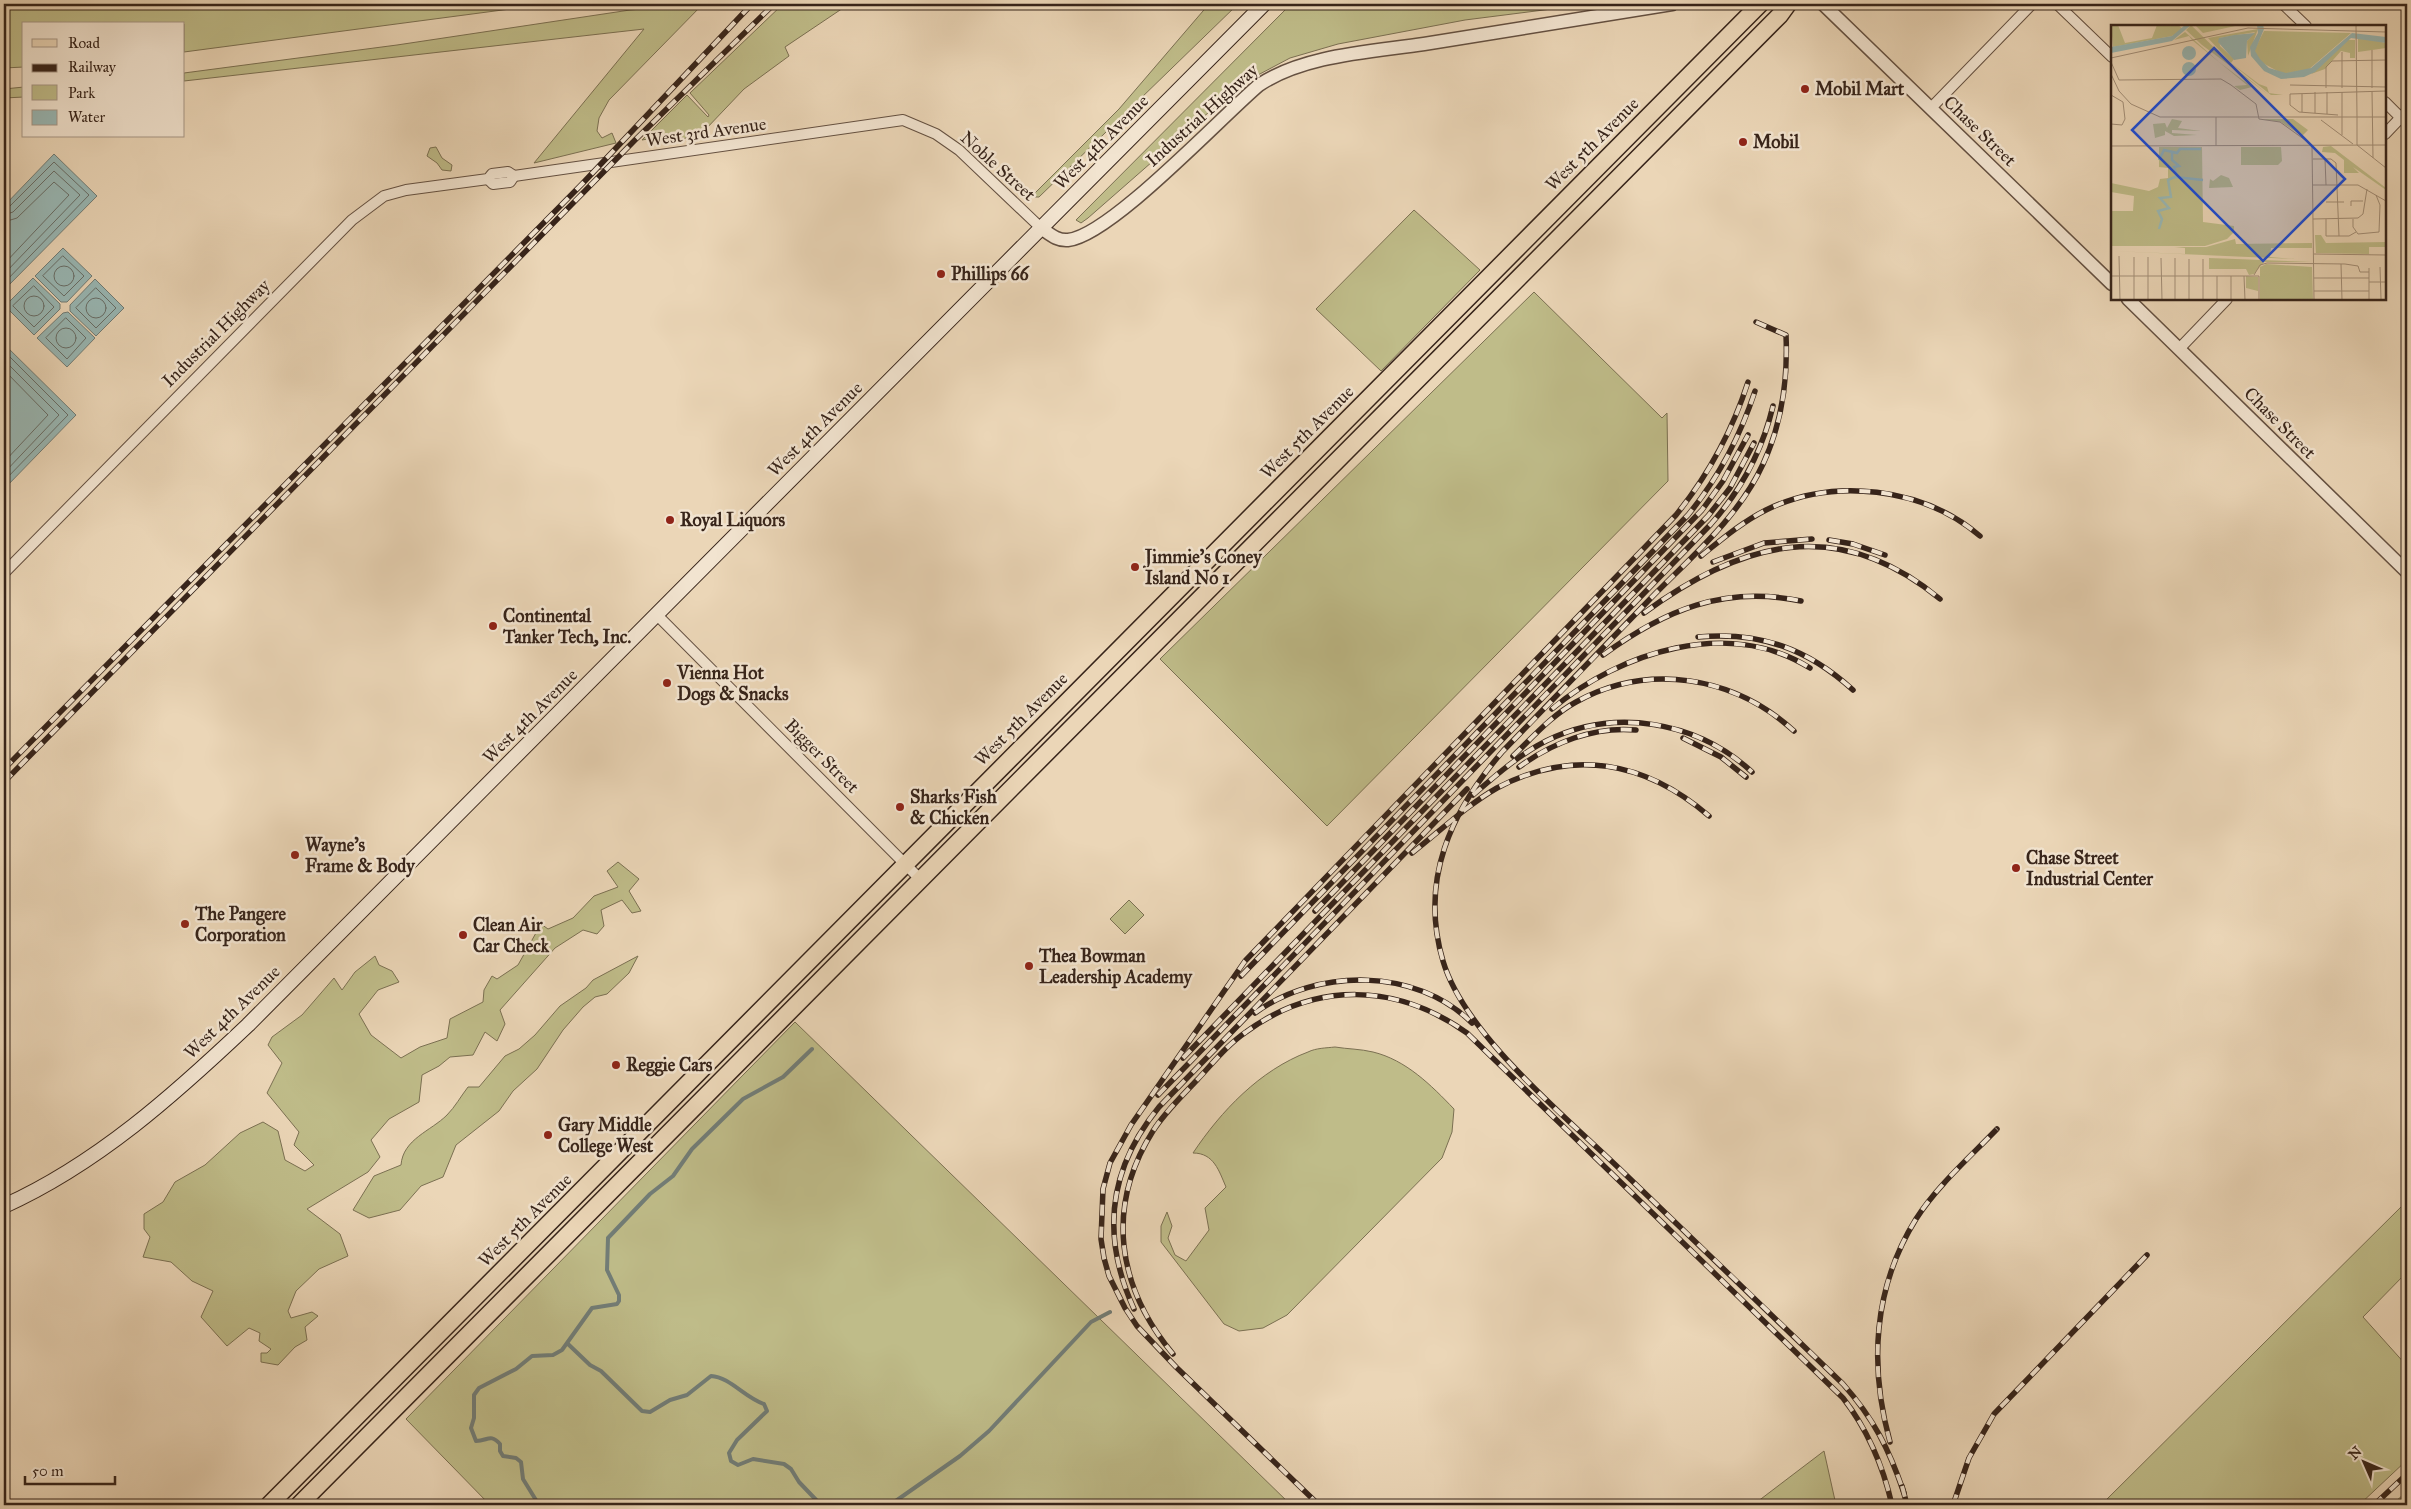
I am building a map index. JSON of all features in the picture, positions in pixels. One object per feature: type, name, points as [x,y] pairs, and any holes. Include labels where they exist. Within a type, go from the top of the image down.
[{"type":"main road","name":"West 4th Avenue","points":[[4,1206],[77,1165],[135,1125],[182,1088],[248,1025],[1264,4]]},
{"type":"main road","name":"West 5th Avenue","points":[[270,1505],[1760,4]]},
{"type":"main road","points":[[299,1505],[1067,731],[1399,400],[1780,15],[1788,4]]},
{"type":"main road","points":[[1600,165],[1616,180]]},
{"type":"main road","points":[[1383,384],[1399,400]]},
{"type":"main road","points":[[1051,717],[1067,731]]},
{"type":"main road","points":[[476,1298],[491,1312]]},
{"type":"street","name":"Industrial Highway","points":[[1041,228],[1053,237],[1063,240],[1084,236],[1129,204],[1246,96],[1274,75],[1306,63],[1672,4]]},
{"type":"street","name":"Chase Street","points":[[1823,4],[2111,283]]},
{"type":"street","points":[[1931,108],[2032,4]]},
{"type":"street","points":[[2058,4],[2111,56]]},
{"type":"street","points":[[2283,4],[2305,25]]},
{"type":"street","points":[[2386,103],[2405,118],[2386,133]]},
{"type":"street","name":"Noble Street","points":[[903,120],[936,134],[959,150],[1041,228]]},
{"type":"street","name":"West 3rd Avenue","points":[[514,176],[903,120]]},
{"type":"street","name":"Industrial Highway","points":[[4,573],[352,220],[384,196],[406,190],[488,179],[493,174],[508,172],[514,176]]},
{"type":"street","name":"Chase Street","points":[[2129,300],[2407,572]]},
{"type":"street","points":[[2179,348],[2226,300]]},
{"type":"street","name":"Bigger Street","points":[[657,615],[920,879]]},
{"type":"green space","points":[[4,4],[548,4],[185,52],[185,22],[22,22],[22,67],[4,68]]},
{"type":"green space","points":[[703,4],[609,100],[599,118],[597,131],[602,138],[612,133],[616,143],[534,163],[644,29],[185,81],[185,73],[397,45],[630,10]]},
{"type":"green space","points":[[783,4],[849,4],[785,47],[789,56],[744,89],[705,130],[703,129],[684,139],[676,134],[642,140],[687,95],[708,117],[709,115],[690,93]]},
{"type":"green space","points":[[1209,4],[1238,4],[1039,197],[1031,197],[1119,109]]},
{"type":"green space","points":[[1291,4],[1591,4],[1465,20],[1338,44],[1290,58],[1241,84],[1088,218],[1081,223],[1076,220]]},
{"type":"green space","points":[[22,87],[22,97],[4,98],[4,89]]},
{"type":"green space","points":[[436,147],[442,158],[452,165],[451,171],[442,170],[437,163],[427,156],[430,148]]},
{"type":"green space","points":[[1414,210],[1480,270],[1381,371],[1316,309]]},
{"type":"green space","points":[[1534,292],[1662,418],[1667,413],[1668,481],[1327,826],[1160,659]]},
{"type":"green space","points":[[618,862],[639,879],[629,891],[641,911],[632,913],[622,900],[601,910],[604,926],[597,934],[583,930],[555,948],[500,1010],[505,1024],[497,1041],[485,1032],[473,1055],[450,1057],[439,1066],[422,1075],[419,1102],[389,1119],[371,1140],[380,1157],[368,1172],[307,1209],[340,1234],[348,1256],[319,1269],[296,1291],[288,1311],[291,1318],[312,1312],[318,1316],[305,1327],[307,1340],[295,1347],[278,1365],[261,1362],[261,1353],[267,1353],[271,1349],[259,1341],[260,1333],[249,1328],[227,1346],[201,1317],[213,1291],[192,1281],[171,1262],[143,1257],[150,1237],[144,1229],[144,1214],[163,1202],[175,1182],[205,1165],[240,1133],[263,1122],[278,1131],[285,1160],[305,1171],[314,1165],[294,1145],[299,1132],[267,1093],[282,1063],[268,1045],[272,1037],[302,1015],[334,978],[342,990],[355,972],[375,956],[379,965],[392,971],[399,982],[378,990],[359,1014],[371,1035],[401,1058],[420,1047],[447,1038],[450,1019],[483,1002],[484,990],[492,976],[497,979],[518,965],[541,924],[548,929],[573,918],[594,896],[618,887],[607,871]]},
{"type":"green space","points":[[1129,900],[1144,915],[1125,934],[1110,919]]},
{"type":"green space","points":[[638,956],[629,973],[607,994],[595,997],[583,1007],[563,1030],[537,1069],[513,1091],[499,1111],[456,1145],[443,1177],[421,1186],[400,1210],[369,1218],[353,1210],[374,1176],[401,1165],[403,1156],[412,1142],[441,1121],[468,1087],[479,1087],[505,1056],[519,1049],[535,1035],[560,1006],[586,988],[593,980]]},
{"type":"green space","points":[[795,1022],[1291,1505],[490,1505],[406,1419]]},
{"type":"green space","points":[[1335,1047],[1368,1051],[1385,1056],[1417,1074],[1454,1109],[1452,1132],[1442,1158],[1287,1315],[1263,1328],[1239,1331],[1224,1324],[1161,1242],[1161,1226],[1167,1212],[1172,1226],[1168,1238],[1175,1255],[1186,1261],[1209,1230],[1205,1208],[1226,1187],[1215,1164],[1206,1156],[1193,1153],[1204,1137],[1229,1107],[1274,1069],[1308,1052]]},
{"type":"green space","points":[[2407,1201],[2407,1272],[2363,1317],[2407,1366],[2407,1460],[2359,1505],[2101,1505]]},
{"type":"green space","points":[[1824,1451],[1836,1505],[1753,1505]]},
{"type":"green space","points":[[2407,1491],[2407,1505],[2392,1505]]},
{"type":"water","points":[[54,154],[97,196],[4,290],[4,206]]},
{"type":"water","points":[[63,248],[92,276],[67,302],[61,302],[35,276]]},
{"type":"water","points":[[33,278],[60,304],[60,309],[34,335],[5,306]]},
{"type":"water","points":[[95,279],[124,308],[96,336],[70,311],[70,305]]},
{"type":"water","points":[[68,312],[95,338],[67,367],[37,338],[63,313]]},
{"type":"water","points":[[4,344],[76,415],[4,489]]},
{"type":"waterway","points":[[539,1505],[523,1479],[521,1462],[516,1458],[503,1456],[500,1451],[500,1444],[494,1439],[489,1438],[476,1441],[471,1428],[474,1418],[474,1395],[479,1388],[516,1369],[532,1356],[553,1355],[562,1350],[592,1308],[617,1304],[619,1295],[607,1270],[608,1238],[650,1194],[673,1176],[692,1149],[743,1099],[783,1077],[812,1049]]},
{"type":"waterway","points":[[890,1505],[960,1456],[989,1431],[1091,1322],[1110,1312]]},
{"type":"waterway","points":[[568,1344],[590,1365],[601,1371],[642,1411],[650,1412],[670,1400],[687,1395],[711,1376],[725,1380],[764,1404],[767,1411],[737,1440],[729,1453],[731,1461],[738,1465],[753,1459],[784,1464],[791,1469],[799,1482],[821,1505]]},
{"type":"railway","points":[[4,769],[583,183],[752,4]]},
{"type":"railway","points":[[4,782],[635,140],[774,4]]},
{"type":"railway","points":[[1756,322],[1786,335],[1785,385],[1775,433],[1763,464],[1741,502],[1713,536],[1503,751],[1468,798],[1444,848],[1435,902],[1437,931],[1443,961],[1455,989],[1473,1018],[1495,1047],[1521,1075],[1843,1384],[1864,1410],[1880,1435],[1904,1493]]},
{"type":"railway","points":[[1319,1505],[1176,1367],[1137,1326],[1125,1308],[1109,1276],[1101,1239],[1103,1189],[1110,1163],[1131,1125],[1245,961],[1676,515],[1699,484],[1718,452],[1735,418],[1748,382]]},
{"type":"railway","points":[[1241,976],[1688,515],[1728,456],[1743,424],[1755,391]]},
{"type":"railway","points":[[1158,1095],[1711,524],[1732,497],[1757,454],[1773,406]]},
{"type":"railway","points":[[1315,911],[1702,510],[1723,481],[1748,435]]},
{"type":"railway","points":[[1183,1058],[1708,516],[1730,488],[1754,443]]},
{"type":"railway","points":[[1701,556],[1740,526],[1766,510],[1792,500],[1820,493],[1848,491],[1877,492],[1905,498],[1932,507],[1957,519],[1980,536]]},
{"type":"railway","points":[[1713,562],[1764,543],[1812,539]]},
{"type":"railway","points":[[1829,540],[1853,544],[1885,555]]},
{"type":"railway","points":[[1644,613],[1681,588],[1717,569],[1754,555],[1790,548],[1827,548],[1864,556],[1902,573],[1940,599]]},
{"type":"railway","points":[[1603,655],[1649,625],[1696,605],[1746,596],[1801,601]]},
{"type":"railway","points":[[1698,637],[1742,637],[1782,646],[1819,664],[1853,690]]},
{"type":"railway","points":[[1552,709],[1579,689],[1610,671],[1642,658],[1676,648],[1711,644],[1745,645],[1778,653],[1810,668]]},
{"type":"railway","points":[[1513,756],[1551,720],[1576,702],[1604,690],[1632,682],[1661,679],[1690,681],[1718,687],[1745,698],[1770,712],[1794,731]]},
{"type":"railway","points":[[1473,795],[1536,746],[1572,730],[1599,724],[1627,722],[1681,731],[1706,741],[1730,755],[1752,772]]},
{"type":"railway","points":[[1519,767],[1545,751],[1574,738],[1620,729],[1636,730]]},
{"type":"railway","points":[[1683,738],[1721,757],[1746,777]]},
{"type":"railway","points":[[1412,853],[1464,810],[1497,788],[1525,775],[1553,768],[1581,765],[1608,766],[1634,772],[1660,783],[1685,797],[1709,816]]},
{"type":"railway","points":[[1134,1309],[1117,1256],[1114,1230],[1115,1204],[1120,1179],[1129,1155],[1142,1131],[1159,1107],[1467,789]]},
{"type":"railway","points":[[1255,1013],[1280,998],[1307,988],[1336,982],[1366,980],[1395,983],[1423,991],[1449,1005],[1472,1023]]},
{"type":"railway","points":[[1173,1354],[1154,1328],[1140,1302],[1129,1274],[1124,1246],[1123,1217],[1128,1188],[1138,1160],[1153,1131],[1174,1104],[1226,1048],[1246,1032],[1273,1015],[1300,1004],[1328,997],[1356,995],[1385,997],[1413,1005],[1440,1017],[1467,1033],[1843,1398],[1860,1423],[1874,1449],[1892,1505]]},
{"type":"railway","points":[[1890,1442],[1879,1385],[1878,1356],[1883,1300],[1891,1272],[1902,1245],[1924,1207],[1954,1172],[1997,1129]]},
{"type":"railway","points":[[1953,1505],[1969,1458],[1994,1414],[2147,1255]]},
{"type":"railway","points":[[2374,1505],[2407,1474]]},
{"type":"railway","points":[[1902,1486],[1907,1505]]},
{"type":"place","name":"Mobil Mart","points":[[1805,89]]},
{"type":"place","name":"Mobil","points":[[1743,142]]},
{"type":"place","name":"Phillips 66","points":[[941,274]]},
{"type":"place","name":"Royal Liquors","points":[[670,520]]},
{"type":"place","name":"Jimmie's Coney Island No 1","points":[[1135,567]]},
{"type":"place","name":"Continental Tanker Tech, Inc.","points":[[493,626]]},
{"type":"place","name":"Vienna Hot Dogs & Snacks","points":[[667,683]]},
{"type":"place","name":"Sharks Fish & Chicken","points":[[900,807]]},
{"type":"place","name":"Wayne’s Frame & Body","points":[[295,855]]},
{"type":"place","name":"Chase Street Industrial Center","points":[[2016,868]]},
{"type":"place","name":"The Pangere Corporation","points":[[185,924]]},
{"type":"place","name":"Clean Air Car Check","points":[[463,935]]},
{"type":"place","name":"Thea Bowman Leadership Academy","points":[[1029,966]]},
{"type":"place","name":"Reggie Cars","points":[[616,1065]]},
{"type":"place","name":"Gary Middle College West","points":[[548,1135]]}]
